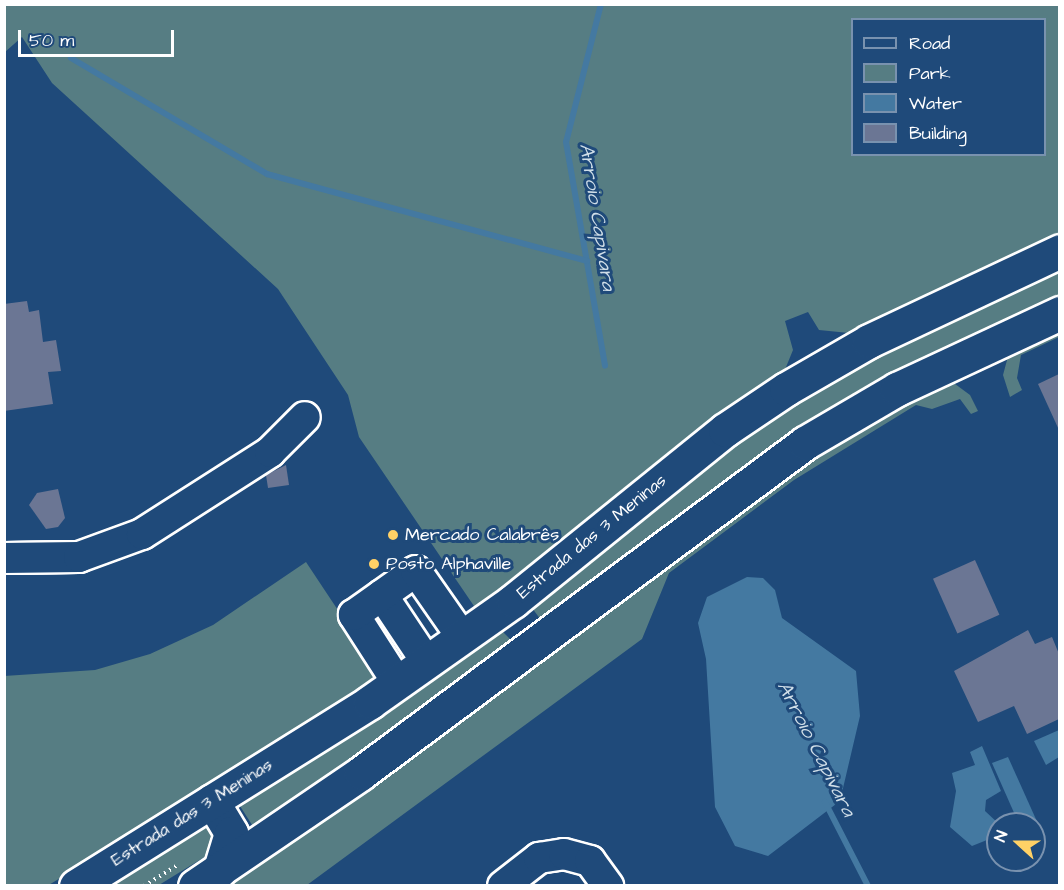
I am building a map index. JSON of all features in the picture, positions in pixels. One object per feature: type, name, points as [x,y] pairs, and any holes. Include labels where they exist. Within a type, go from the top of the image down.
[{"type":"main road","name":"Estrada das 3 Meninas","points":[[76,885],[212,801],[397,682],[462,637],[513,601],[725,430],[786,389],[869,340],[1059,251]]},
{"type":"main road","points":[[207,878],[542,637],[805,443],[897,389],[1059,313]]},
{"type":"main road","points":[[513,601],[542,637]]},
{"type":"main road","points":[[207,878],[231,833],[212,801]]},
{"type":"street","points":[[4,558],[79,556],[142,534],[270,452],[306,417]]},
{"type":"street","points":[[397,682],[354,615],[416,571],[462,637]]},
{"type":"street","points":[[382,595],[426,662]]},
{"type":"street","points":[[503,885],[539,858],[564,854],[590,861],[608,885]]},
{"type":"green space","points":[[5,4],[1059,5],[1059,235],[849,333],[819,330],[808,312],[785,321],[793,350],[784,372],[654,464],[476,609],[359,437],[348,395],[278,289],[52,83],[22,37],[5,52]]},
{"type":"green space","points":[[1059,269],[1059,299],[543,623],[530,605],[739,440],[816,389],[903,339]]},
{"type":"green space","points":[[1059,321],[1059,337],[1021,355],[1017,378],[1022,390],[1010,397],[1003,375],[1010,349]]},
{"type":"green space","points":[[951,381],[970,395],[978,411],[971,414],[960,399],[932,409],[916,405],[794,480],[669,573],[642,639],[307,885],[221,886],[271,854],[837,435]]},
{"type":"green space","points":[[306,562],[381,675],[47,886],[5,885],[4,676],[95,670],[150,654],[213,625]]},
{"type":"green space","points":[[492,631],[502,631],[514,643],[367,755],[254,828],[240,806],[397,703]]},
{"type":"green space","points":[[206,828],[216,830],[211,853],[159,885],[105,886]]},
{"type":"water","points":[[747,577],[763,578],[775,590],[782,618],[856,671],[860,716],[840,801],[768,856],[735,846],[715,807],[706,659],[698,623],[707,597]]},
{"type":"water","points":[[1059,730],[1059,757],[1046,765],[1034,741]]},
{"type":"water","points":[[982,746],[1001,791],[986,800],[986,840],[972,846],[950,827],[956,791],[952,773],[975,765],[970,752]]},
{"type":"water","points":[[1008,757],[1033,812],[1014,812],[992,763]]},
{"type":"building","points":[[27,301],[29,312],[39,310],[43,342],[56,340],[61,371],[48,372],[53,404],[4,411],[4,304]]},
{"type":"building","points":[[1059,374],[1059,430],[1038,384]]},
{"type":"building","points":[[286,465],[289,485],[268,488],[266,475]]},
{"type":"building","points":[[58,489],[65,518],[58,527],[46,529],[29,505],[37,493]]},
{"type":"building","points":[[975,560],[999,615],[957,634],[933,579]]},
{"type":"building","points":[[1028,630],[1035,644],[1052,637],[1059,654],[1059,719],[1027,734],[1014,706],[978,722],[954,671]]},
{"type":"waterway","name":"Arroio Capivara","points":[[601,4],[566,142],[605,366]]},
{"type":"waterway","points":[[71,58],[267,174],[587,261]]},
{"type":"waterway","name":"Arroio Capivara","points":[[825,802],[868,886]]},
{"type":"place","name":"Mercado Calabrês","points":[[393,535]]},
{"type":"place","name":"Posto Alphaville","points":[[374,564]]}]
